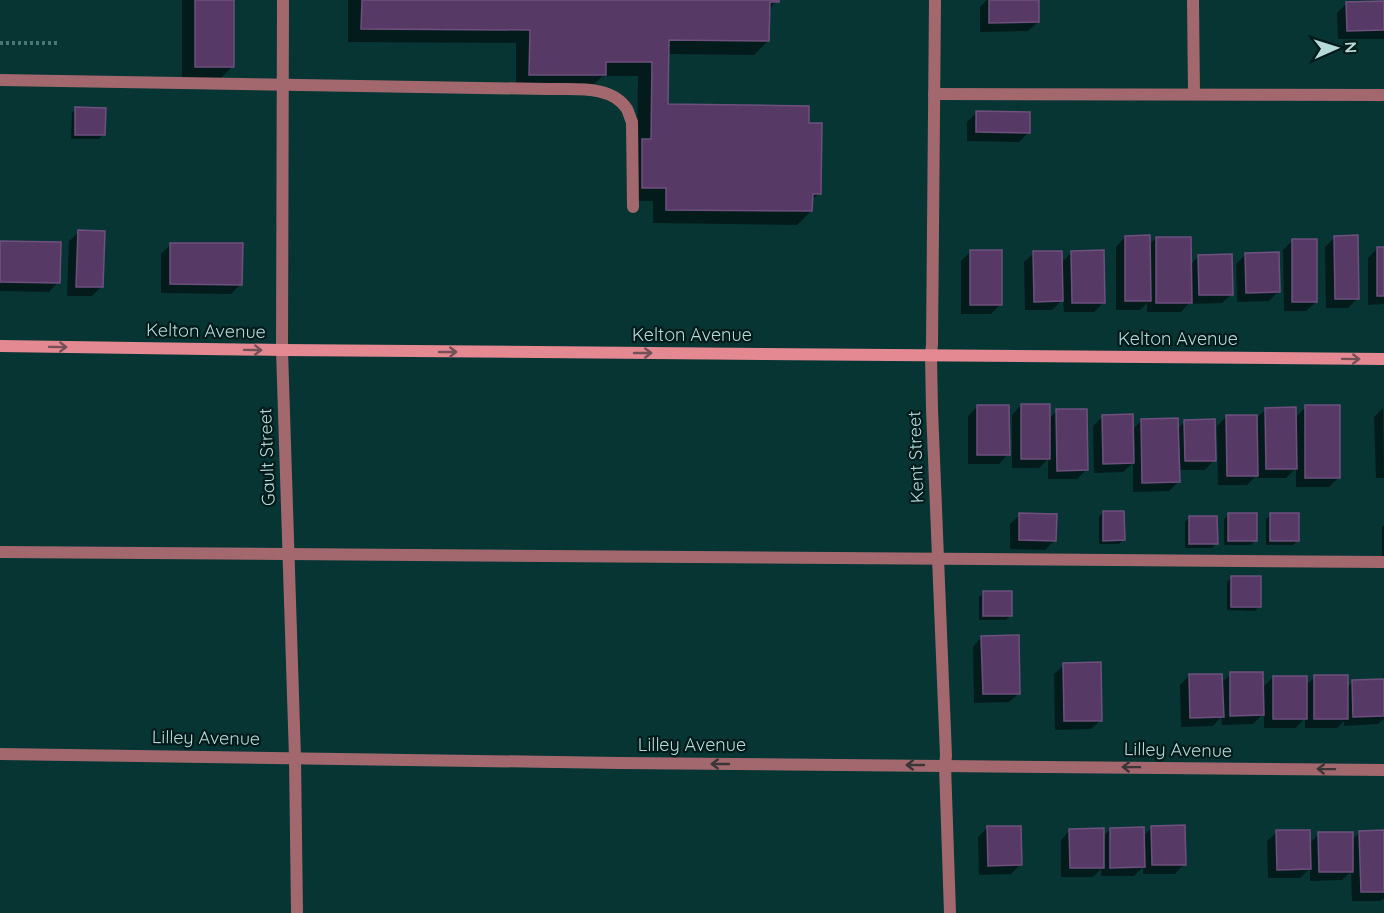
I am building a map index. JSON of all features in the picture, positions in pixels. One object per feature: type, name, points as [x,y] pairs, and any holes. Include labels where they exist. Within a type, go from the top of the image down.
[{"type":"main road","name":"Kelton Avenue","points":[[0,346],[1384,359]]},
{"type":"street","name":"Gault Street","points":[[284,0],[282,350],[295,758],[297,913]]},
{"type":"street","name":"Kent Street","points":[[935,0],[931,355],[950,913]]},
{"type":"street","points":[[1193,0],[1194,94]]},
{"type":"street","points":[[0,80],[589,90],[605,93],[618,100],[627,110],[632,122],[633,207]]},
{"type":"street","points":[[934,93],[1384,95]]},
{"type":"street","points":[[0,552],[1384,562]]},
{"type":"street","name":"Lilley Avenue","points":[[0,754],[1384,770]]},
{"type":"path","points":[[0,43],[59,43]]},
{"type":"building","points":[[195,0],[234,0],[234,67],[195,67]]},
{"type":"building","points":[[362,0],[779,0],[779,2],[770,2],[769,41],[669,40],[668,104],[809,106],[809,123],[822,123],[821,194],[813,194],[812,211],[666,210],[666,188],[642,188],[642,139],[651,139],[652,62],[606,62],[606,75],[529,75],[530,30],[361,29]]},
{"type":"building","points":[[989,0],[1039,0],[1039,22],[989,23]]},
{"type":"building","points":[[1384,1],[1384,30],[1347,31],[1346,2]]},
{"type":"building","points":[[75,107],[106,108],[105,135],[75,135]]},
{"type":"building","points":[[976,111],[1030,112],[1030,133],[976,132]]},
{"type":"building","points":[[78,230],[105,231],[103,287],[76,287]]},
{"type":"building","points":[[1150,235],[1151,301],[1125,301],[1125,236]]},
{"type":"building","points":[[1358,235],[1359,299],[1335,299],[1334,236]]},
{"type":"building","points":[[1156,237],[1191,237],[1192,303],[1156,303]]},
{"type":"building","points":[[1292,239],[1317,239],[1317,302],[1292,302]]},
{"type":"building","points":[[0,241],[61,242],[60,283],[0,282]]},
{"type":"building","points":[[170,243],[243,243],[242,285],[170,284]]},
{"type":"building","points":[[1377,247],[1384,247],[1384,296],[1377,296]]},
{"type":"building","points":[[970,250],[1002,250],[1002,305],[970,305]]},
{"type":"building","points":[[1104,250],[1105,303],[1072,303],[1071,251]]},
{"type":"building","points":[[1033,251],[1062,251],[1063,301],[1034,302]]},
{"type":"building","points":[[1279,252],[1280,292],[1246,293],[1245,253]]},
{"type":"building","points":[[1232,254],[1233,295],[1199,295],[1198,255]]},
{"type":"building","points":[[1021,404],[1050,404],[1050,459],[1021,459]]},
{"type":"building","points":[[977,405],[1009,405],[1010,455],[977,455]]},
{"type":"building","points":[[1305,405],[1340,405],[1340,478],[1305,478]]},
{"type":"building","points":[[1296,407],[1297,469],[1266,469],[1265,408]]},
{"type":"building","points":[[1056,409],[1087,409],[1088,470],[1057,471]]},
{"type":"building","points":[[1133,414],[1134,463],[1103,464],[1102,415]]},
{"type":"building","points":[[1226,415],[1257,415],[1258,476],[1227,476]]},
{"type":"building","points":[[1178,418],[1180,482],[1142,483],[1141,419]]},
{"type":"building","points":[[1215,419],[1216,461],[1185,461],[1184,420]]},
{"type":"building","points":[[1103,511],[1124,511],[1125,540],[1103,541]]},
{"type":"building","points":[[1019,513],[1057,514],[1056,541],[1019,540]]},
{"type":"building","points":[[1228,513],[1257,513],[1257,541],[1228,541]]},
{"type":"building","points":[[1270,513],[1299,513],[1299,541],[1270,541]]},
{"type":"building","points":[[1189,516],[1217,516],[1218,544],[1189,544]]},
{"type":"building","points":[[1231,576],[1261,576],[1261,607],[1231,607]]},
{"type":"building","points":[[983,591],[1012,591],[1012,616],[983,616]]},
{"type":"building","points":[[1019,635],[1020,694],[983,694],[981,636]]},
{"type":"building","points":[[1101,662],[1102,721],[1064,721],[1063,663]]},
{"type":"building","points":[[1230,672],[1263,672],[1264,715],[1230,716]]},
{"type":"building","points":[[1189,674],[1222,674],[1224,717],[1190,718]]},
{"type":"building","points":[[1314,675],[1348,675],[1348,719],[1314,719]]},
{"type":"building","points":[[1273,676],[1307,676],[1307,719],[1273,719]]},
{"type":"building","points":[[1384,679],[1384,716],[1353,717],[1352,680]]},
{"type":"building","points":[[1185,825],[1186,865],[1152,865],[1151,826]]},
{"type":"building","points":[[987,826],[1021,826],[1022,865],[988,866]]},
{"type":"building","points":[[1144,827],[1145,867],[1110,868],[1110,828]]},
{"type":"building","points":[[1104,828],[1104,868],[1070,868],[1069,829]]},
{"type":"building","points":[[1276,830],[1310,830],[1311,869],[1277,870]]},
{"type":"building","points":[[1384,830],[1384,892],[1361,892],[1359,831]]},
{"type":"building","points":[[1318,832],[1353,832],[1353,872],[1319,872]]}]
